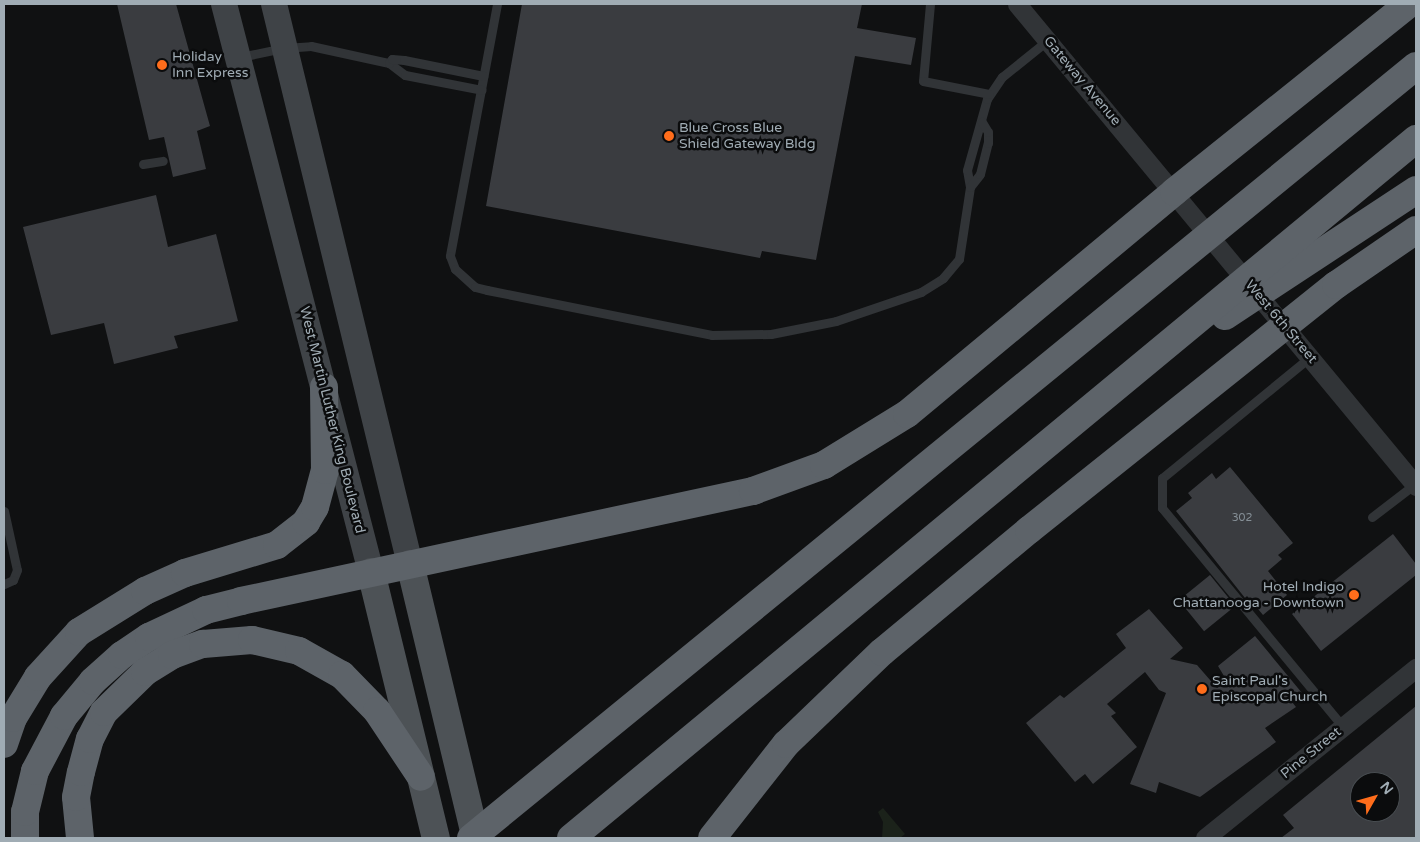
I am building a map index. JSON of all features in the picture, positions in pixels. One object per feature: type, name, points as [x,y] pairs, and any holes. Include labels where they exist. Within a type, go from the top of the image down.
[{"type":"highway","points":[[26,838],[25,812],[35,771],[64,716],[93,681],[122,655],[149,637],[206,610],[371,572],[753,491],[824,465],[907,414],[1174,192],[1409,4]]},
{"type":"highway","points":[[471,838],[1416,66]]},
{"type":"highway","points":[[1193,331],[1297,236],[1416,140]]},
{"type":"highway","points":[[571,838],[1146,363],[1193,331],[1314,258],[1416,190]]},
{"type":"highway","points":[[712,838],[786,744],[853,678],[959,586],[1336,285],[1416,230]]},
{"type":"highway","points":[[4,744],[14,718],[38,677],[79,632],[100,616],[144,590],[185,573],[277,545],[298,531],[315,507],[325,470],[324,387]]},
{"type":"highway","points":[[80,838],[76,797],[90,739],[104,712],[145,672],[172,655],[203,644],[261,643],[299,651],[342,675],[377,711],[421,778]]},
{"type":"highway","points":[[455,838],[528,790]]},
{"type":"main road","name":"West Martin Luther King Boulevard","points":[[224,4],[324,387],[436,838]]},
{"type":"main road","points":[[274,4],[476,838]]},
{"type":"street","name":"Gateway Avenue","points":[[1017,4],[1146,158]]},
{"type":"street","name":"West 6th Street","points":[[1146,158],[1415,485]]},
{"type":"street","name":"Pine Street","points":[[1205,838],[1416,668]]},
{"type":"lane","points":[[497,4],[450,256],[463,278],[487,290],[712,335],[771,334],[826,324],[921,292],[943,278],[959,259],[970,187],[967,170],[974,139],[982,122],[989,94],[1010,70],[1048,40]]},
{"type":"lane","points":[[930,4],[923,81],[989,94]]},
{"type":"lane","points":[[239,58],[284,48],[311,46],[390,63],[405,74],[482,90]]},
{"type":"lane","points":[[390,63],[392,59],[404,60],[483,76]]},
{"type":"lane","points":[[970,187],[980,174],[988,144],[988,132],[982,122]]},
{"type":"lane","points":[[143,164],[163,161]]},
{"type":"lane","points":[[1310,357],[1162,478],[1162,508],[1343,727]]},
{"type":"lane","points":[[1372,517],[1415,485]]},
{"type":"lane","points":[[4,511],[17,570],[13,580],[4,584]]},
{"type":"shaded area","points":[[883,808],[905,834],[900,838],[882,838],[883,822],[878,812]]},
{"type":"building","name":"Holiday Inn Express","points":[[117,4],[176,4],[210,126],[197,131],[206,169],[173,177],[164,137],[149,140]]},
{"type":"building","name":"Blue Cross Blue Shield Gateway Bldg","points":[[522,4],[862,4],[857,28],[916,38],[911,65],[855,56],[816,260],[762,251],[760,258],[486,206]]},
{"type":"building","points":[[156,195],[168,247],[216,234],[238,321],[174,336],[178,348],[114,364],[104,323],[51,335],[23,227]]},
{"type":"building","points":[[1230,467],[1293,543],[1278,555],[1282,559],[1268,571],[1287,595],[1263,615],[1247,596],[1245,598],[1176,511],[1192,498],[1188,493],[1212,473],[1216,479]]},
{"type":"building","name":"Hotel Indigo Chattanooga - Downtown","points":[[1393,534],[1416,564],[1416,575],[1321,651],[1292,614]]},
{"type":"building","points":[[1210,575],[1235,606],[1204,631],[1179,600]]},
{"type":"building","name":"Saint Paul's Episcopal Church","points":[[1149,609],[1183,648],[1170,659],[1197,665],[1217,688],[1227,681],[1218,666],[1255,636],[1302,693],[1292,702],[1296,707],[1265,728],[1276,742],[1200,797],[1159,782],[1156,793],[1130,784],[1166,693],[1159,690],[1145,672],[1107,704],[1116,713],[1111,716],[1137,747],[1093,784],[1085,774],[1075,782],[1026,723],[1060,695],[1064,698],[1126,648],[1116,634]]},
{"type":"building","points":[[1416,706],[1416,838],[1281,838],[1294,828],[1283,815]]},
{"type":"place","name":"Holiday Inn Express","points":[[162,65]]},
{"type":"place","name":"Blue Cross Blue Shield Gateway Bldg","points":[[669,136]]},
{"type":"place","name":"Hotel Indigo Chattanooga - Downtown","points":[[1354,595]]},
{"type":"place","name":"Saint Paul's Episcopal Church","points":[[1202,689]]}]
